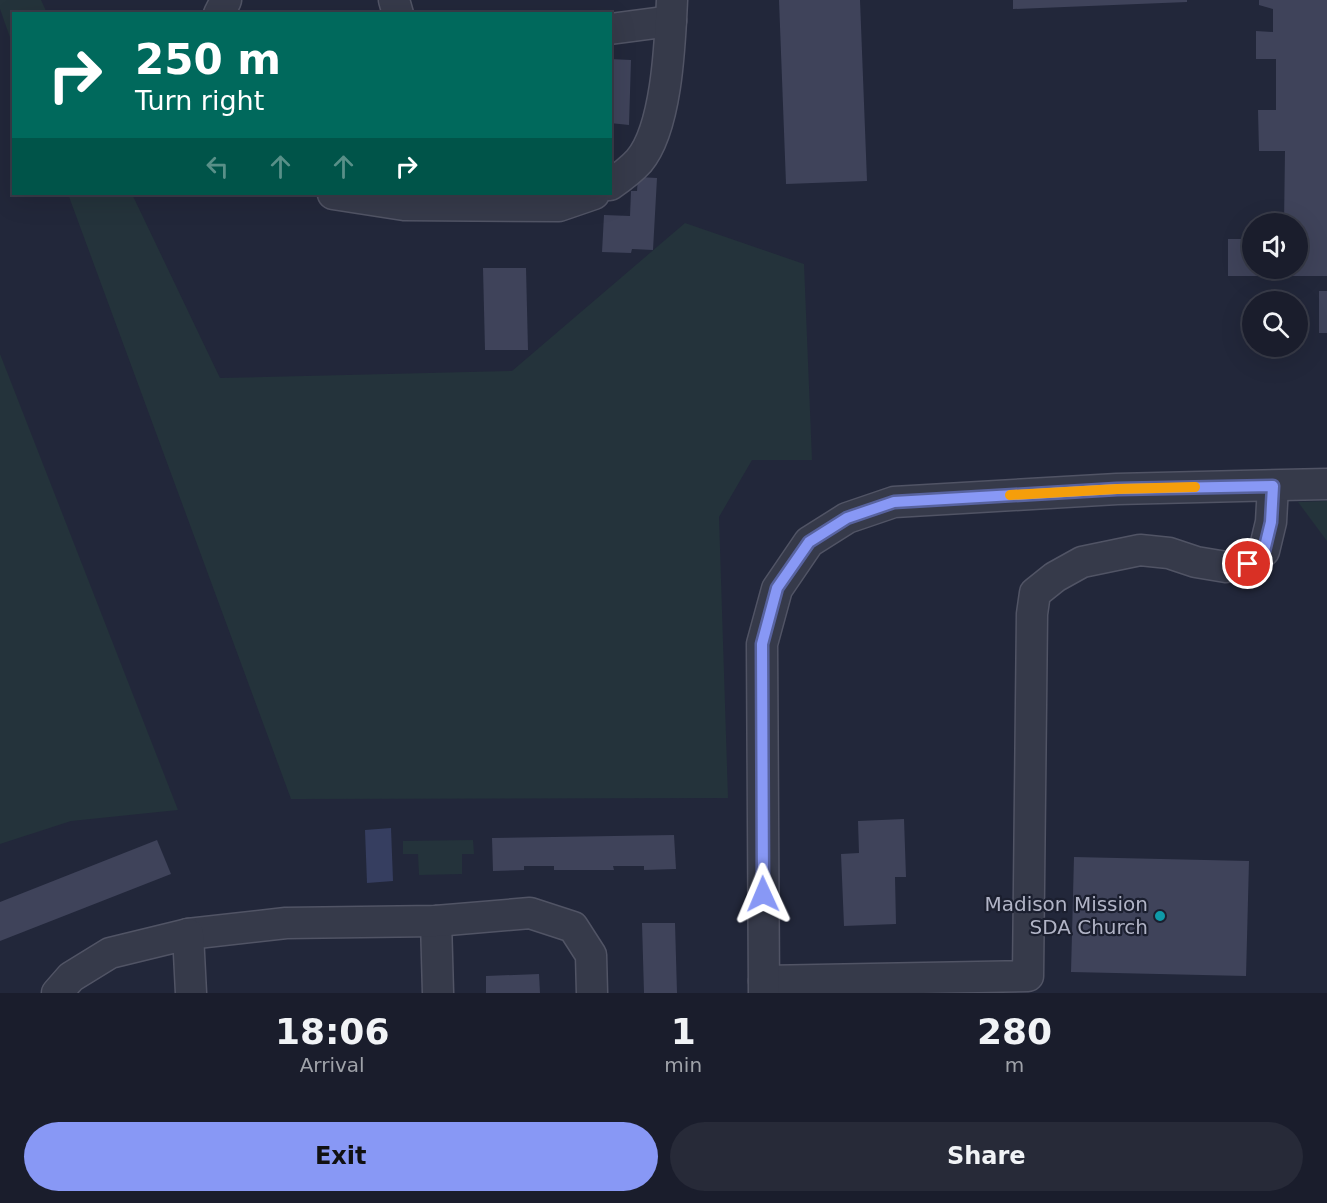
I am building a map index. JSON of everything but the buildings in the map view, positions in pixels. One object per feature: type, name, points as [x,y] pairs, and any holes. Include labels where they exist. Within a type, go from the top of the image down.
[{"type":"street","points":[[612,28],[672,11],[664,90],[657,128],[639,161],[612,183]]},
{"type":"street","points":[[347,195],[559,206],[591,195]]},
{"type":"street","points":[[1273,486],[1271,522],[1264,551],[1248,564],[1226,567],[1196,562],[1169,553],[1140,550],[1082,562],[1055,577],[1035,593],[1032,614],[1028,976],[764,987],[762,644],[777,588],[809,542],[847,518],[894,502],[1117,489],[1327,484]]},
{"type":"street","points":[[57,993],[71,977],[110,953],[188,934],[286,923],[436,921],[530,913],[573,927],[591,955],[592,993]]},
{"type":"street","points":[[436,921],[438,993]]},
{"type":"street","points":[[188,934],[190,993]]},
{"type":"shaded area","points":[[0,0],[41,0],[47,12],[12,12],[12,43],[0,9]]},
{"type":"shaded area","points":[[68,195],[132,195],[220,378],[512,371],[685,223],[804,264],[812,460],[752,460],[719,517],[728,798],[291,799]]},
{"type":"shaded area","points":[[0,354],[178,810],[71,821],[0,844]]},
{"type":"shaded area","points":[[1327,501],[1327,541],[1298,502]]},
{"type":"shaded area","points":[[473,840],[474,854],[462,854],[462,874],[419,875],[418,854],[403,854],[403,841]]},
{"type":"water","points":[[391,828],[393,881],[367,883],[365,830]]},
{"type":"slow traffic","points":[[1010,495],[1195,487]]},
{"type":"place","name":"Madison Mission SDA Church","points":[[1160,916]]},
{"type":"route","points":[[763,894],[762,644],[777,588],[809,542],[847,518],[894,502],[1117,489],[1273,486],[1271,522],[1264,551],[1248,564]]}]
